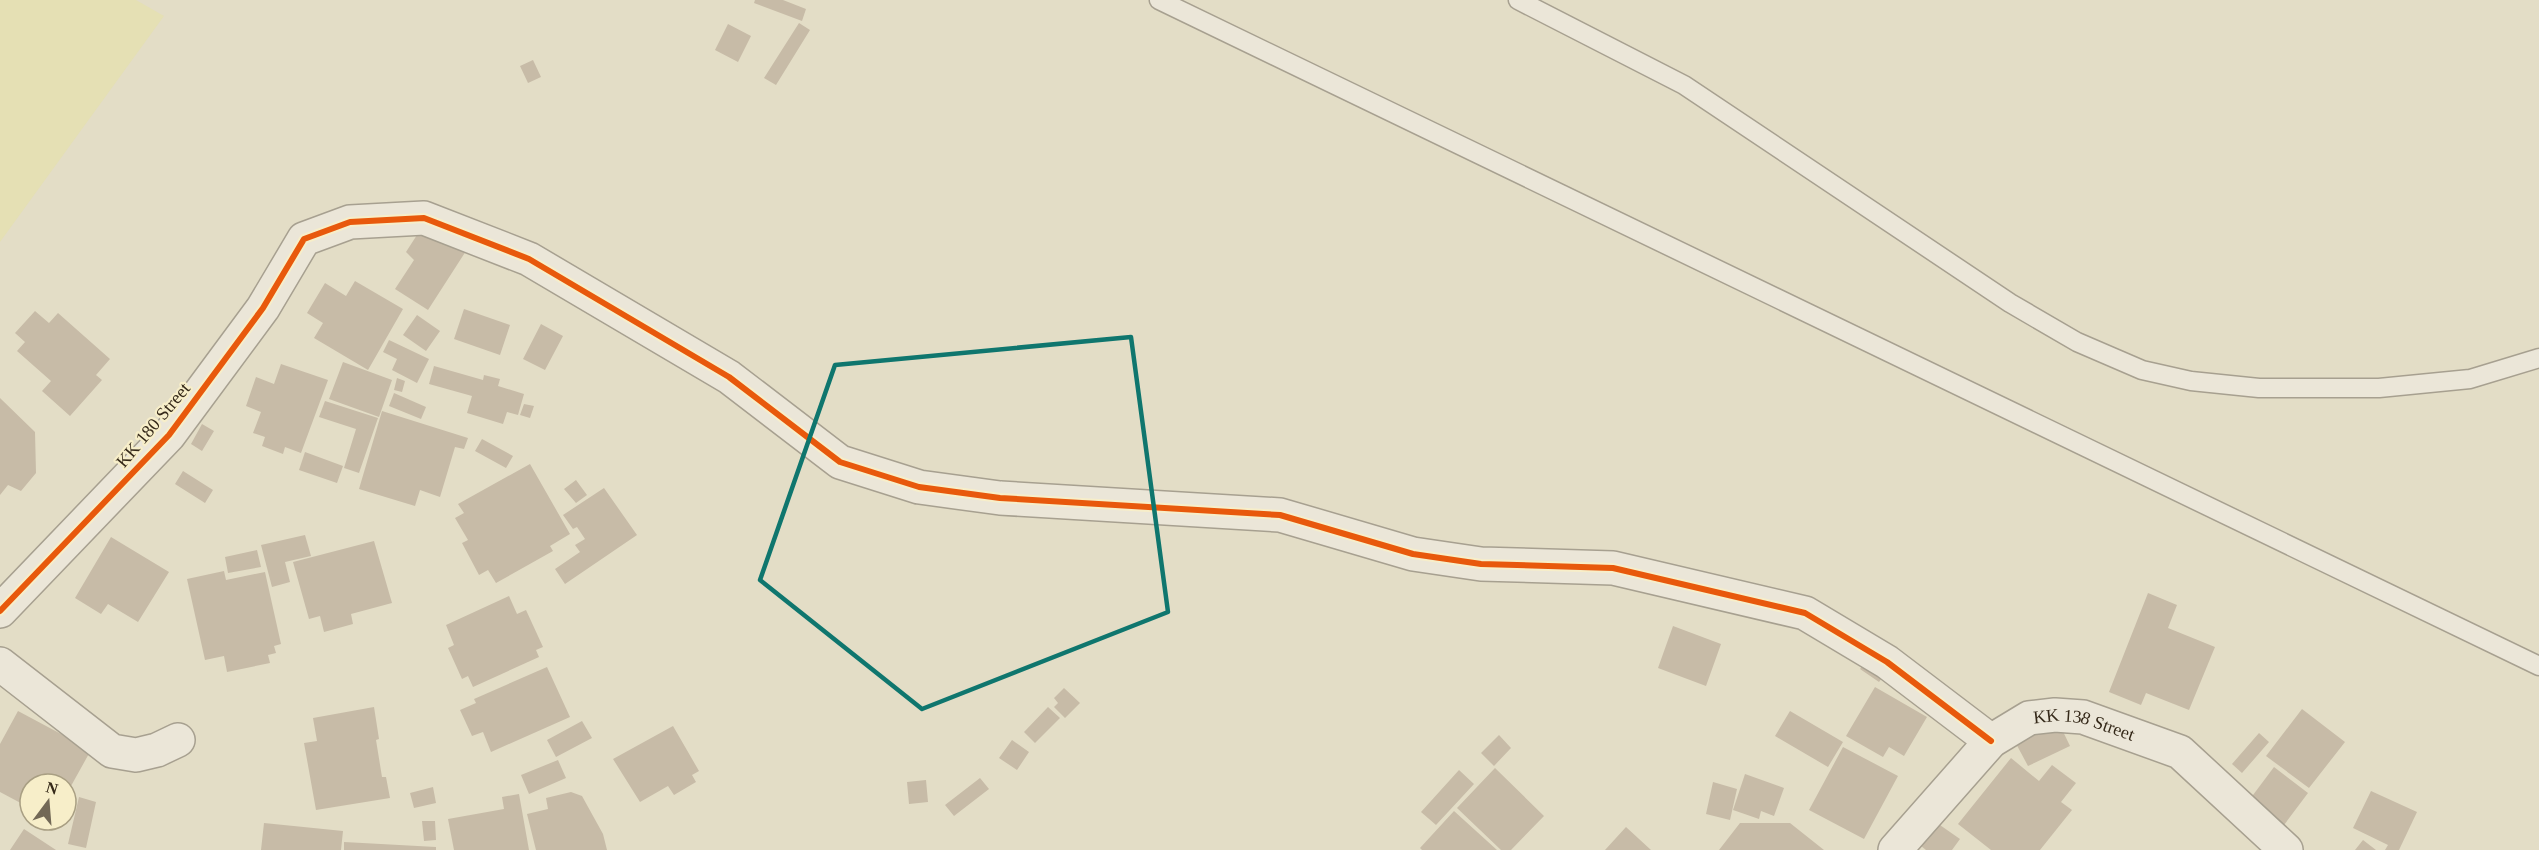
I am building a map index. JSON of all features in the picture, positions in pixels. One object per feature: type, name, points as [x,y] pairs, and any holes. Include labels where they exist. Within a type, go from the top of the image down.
[{"type":"street","name":"KK 180 Street","points":[[0,611],[169,435],[263,308],[304,239],[350,222],[424,218],[529,259],[729,377],[840,462],[919,487],[1000,498],[1280,515],[1413,554],[1481,564],[1613,568],[1805,613],[1887,662],[1991,741]]},
{"type":"street","points":[[0,664],[112,751],[136,754],[157,750],[178,740]]},
{"type":"street","name":"KK 138 Street","points":[[1895,850],[1991,741],[2029,718],[2055,715],[2083,717],[2180,752],[2286,850]]},
{"type":"lane","points":[[1159,0],[2539,666]]},
{"type":"lane","points":[[1518,0],[1684,85],[2010,303],[2078,342],[2142,370],[2192,381],[2259,388],[2379,388],[2470,379],[2539,358]]},
{"type":"highlighted area","points":[[1131,337],[1168,612],[922,709],[760,580],[835,365]]},
{"type":"shaded area","points":[[0,0],[136,0],[164,16],[0,242]]},
{"type":"building","points":[[755,0],[783,0],[806,9],[802,21],[754,3]]},
{"type":"building","points":[[799,23],[810,30],[776,85],[764,78]]},
{"type":"building","points":[[728,24],[751,36],[738,62],[715,50]]},
{"type":"building","points":[[533,60],[541,77],[528,83],[520,66]]},
{"type":"building","points":[[424,224],[466,251],[428,310],[395,289],[414,260],[406,252]]},
{"type":"building","points":[[355,281],[403,309],[368,370],[314,338],[323,323],[307,313],[325,283],[346,296]]},
{"type":"building","points":[[464,309],[510,325],[500,355],[454,339]]},
{"type":"building","points":[[35,311],[49,323],[58,313],[110,359],[96,375],[102,380],[70,416],[42,391],[51,381],[17,351],[25,342],[15,333]]},
{"type":"building","points":[[417,315],[440,331],[426,351],[403,335]]},
{"type":"building","points":[[541,324],[563,336],[545,370],[523,359]]},
{"type":"building","points":[[389,340],[429,359],[417,383],[392,370],[397,359],[383,352]]},
{"type":"building","points":[[343,362],[392,380],[379,417],[329,399]]},
{"type":"building","points":[[281,364],[328,380],[301,453],[285,447],[283,454],[262,446],[265,437],[253,433],[261,412],[246,406],[256,377],[274,384]]},
{"type":"building","points":[[434,366],[483,380],[484,375],[500,379],[498,386],[524,394],[518,415],[507,412],[503,424],[467,413],[472,396],[429,384]]},
{"type":"building","points":[[397,378],[405,381],[402,392],[394,390]]},
{"type":"building","points":[[394,393],[426,407],[421,419],[389,406]]},
{"type":"building","points":[[0,398],[35,432],[36,473],[21,491],[8,485],[0,495]]},
{"type":"building","points":[[325,401],[378,418],[359,473],[344,468],[356,429],[319,417]]},
{"type":"building","points":[[524,404],[534,406],[530,418],[520,415]]},
{"type":"building","points":[[382,411],[468,438],[464,449],[455,447],[440,497],[420,490],[415,506],[359,489]]},
{"type":"building","points":[[202,424],[214,431],[202,451],[191,444]]},
{"type":"building","points":[[482,439],[513,456],[506,468],[475,451]]},
{"type":"building","points":[[305,452],[343,466],[337,483],[299,470]]},
{"type":"building","points":[[530,464],[570,534],[550,546],[553,551],[496,583],[488,570],[479,575],[462,543],[468,540],[455,518],[464,513],[458,504]]},
{"type":"building","points":[[183,471],[213,490],[205,503],[175,484]]},
{"type":"building","points":[[576,480],[587,495],[576,503],[564,489]]},
{"type":"building","points":[[604,488],[637,535],[565,584],[555,569],[580,552],[575,545],[585,539],[577,527],[573,529],[563,515]]},
{"type":"building","points":[[305,535],[311,556],[285,562],[290,582],[272,587],[261,545]]},
{"type":"building","points":[[111,537],[169,572],[138,622],[108,604],[101,614],[75,598]]},
{"type":"building","points":[[374,541],[392,603],[351,614],[353,624],[324,632],[320,616],[309,619],[293,562]]},
{"type":"building","points":[[257,550],[261,567],[228,573],[225,557]]},
{"type":"building","points":[[224,571],[226,580],[265,572],[281,644],[274,646],[276,653],[268,655],[270,663],[227,672],[224,656],[205,660],[187,579]]},
{"type":"building","points":[[2148,593],[2177,605],[2168,628],[2215,647],[2189,710],[2146,693],[2141,705],[2109,692]]},
{"type":"building","points":[[509,596],[517,614],[526,610],[543,647],[536,650],[539,657],[473,687],[468,676],[462,679],[448,648],[454,645],[446,625]]},
{"type":"building","points":[[1673,626],[1721,644],[1706,686],[1658,668]]},
{"type":"building","points":[[1868,658],[1887,671],[1879,682],[1860,669]]},
{"type":"building","points":[[547,667],[570,717],[491,752],[483,732],[472,736],[460,710],[476,703],[474,699]]},
{"type":"building","points":[[1875,687],[1927,717],[1904,756],[1889,747],[1883,757],[1846,736]]},
{"type":"building","points":[[1064,688],[1080,703],[1065,718],[1054,707],[1058,703],[1054,698]]},
{"type":"building","points":[[374,707],[382,777],[386,777],[390,798],[316,810],[304,743],[317,741],[313,718]]},
{"type":"building","points":[[1048,707],[1060,718],[1035,743],[1024,732]]},
{"type":"building","points":[[2302,709],[2345,742],[2309,788],[2266,756]]},
{"type":"building","points":[[18,711],[91,750],[78,773],[18,772],[18,802],[0,792],[0,744]]},
{"type":"building","points":[[1790,711],[1843,742],[1828,767],[1775,736]]},
{"type":"building","points":[[2056,717],[2070,746],[2028,766],[2013,738]]},
{"type":"building","points":[[582,721],[592,738],[556,757],[547,740]]},
{"type":"building","points":[[673,726],[699,771],[692,775],[696,782],[674,795],[668,786],[640,802],[613,759]]},
{"type":"building","points":[[2259,733],[2269,742],[2242,773],[2232,764]]},
{"type":"building","points":[[1499,735],[1511,748],[1494,766],[1481,753]]},
{"type":"building","points":[[1012,740],[1029,752],[1017,770],[999,758]]},
{"type":"building","points":[[1843,747],[1898,776],[1864,839],[1809,810]]},
{"type":"building","points":[[2011,758],[2039,781],[2052,765],[2076,783],[2061,802],[2072,810],[2040,850],[1991,850],[1958,824]]},
{"type":"building","points":[[558,760],[566,778],[529,794],[521,775]]},
{"type":"building","points":[[2274,767],[2308,793],[2284,825],[2250,799]]},
{"type":"building","points":[[1495,768],[1544,816],[1511,850],[1501,850],[1457,808]]},
{"type":"building","points":[[1459,770],[1474,784],[1436,825],[1421,812]]},
{"type":"building","points":[[1745,774],[1784,788],[1774,816],[1761,811],[1759,819],[1733,810]]},
{"type":"building","points":[[980,778],[989,789],[954,816],[945,805]]},
{"type":"building","points":[[926,780],[928,802],[909,804],[907,782]]},
{"type":"building","points":[[1713,782],[1737,789],[1730,820],[1706,814]]},
{"type":"building","points":[[433,787],[436,803],[414,808],[410,793]]},
{"type":"building","points":[[2371,791],[2417,812],[2399,850],[2385,850],[2388,845],[2353,828]]},
{"type":"building","points":[[571,792],[582,796],[603,834],[607,850],[536,850],[527,814],[548,809],[546,798]]},
{"type":"building","points":[[519,794],[529,850],[454,850],[448,819],[504,809],[502,797]]},
{"type":"building","points":[[79,797],[96,802],[86,848],[68,844],[71,832],[78,832]]},
{"type":"building","points":[[1454,811],[1497,850],[1422,850],[1420,848]]},
{"type":"building","points":[[422,821],[435,821],[436,840],[424,841]]},
{"type":"building","points":[[264,823],[343,831],[341,850],[261,850]]},
{"type":"building","points":[[1740,823],[1790,823],[1824,850],[1719,850]]},
{"type":"building","points":[[1937,823],[1960,839],[1952,850],[1926,850],[1921,846]]},
{"type":"building","points":[[1626,827],[1651,850],[1605,850]]},
{"type":"building","points":[[22,832],[29,832],[56,850],[10,850]]},
{"type":"building","points":[[2363,840],[2376,850],[2355,850]]},
{"type":"building","points":[[344,842],[436,847],[436,850],[344,850]]},
{"type":"cycle path","points":[[0,611],[169,435],[263,308],[304,239],[350,222],[424,218],[529,259],[729,377],[840,462],[919,487],[1000,498],[1280,515],[1413,554],[1481,564],[1613,568],[1805,613],[1887,662],[1991,741]]}]
